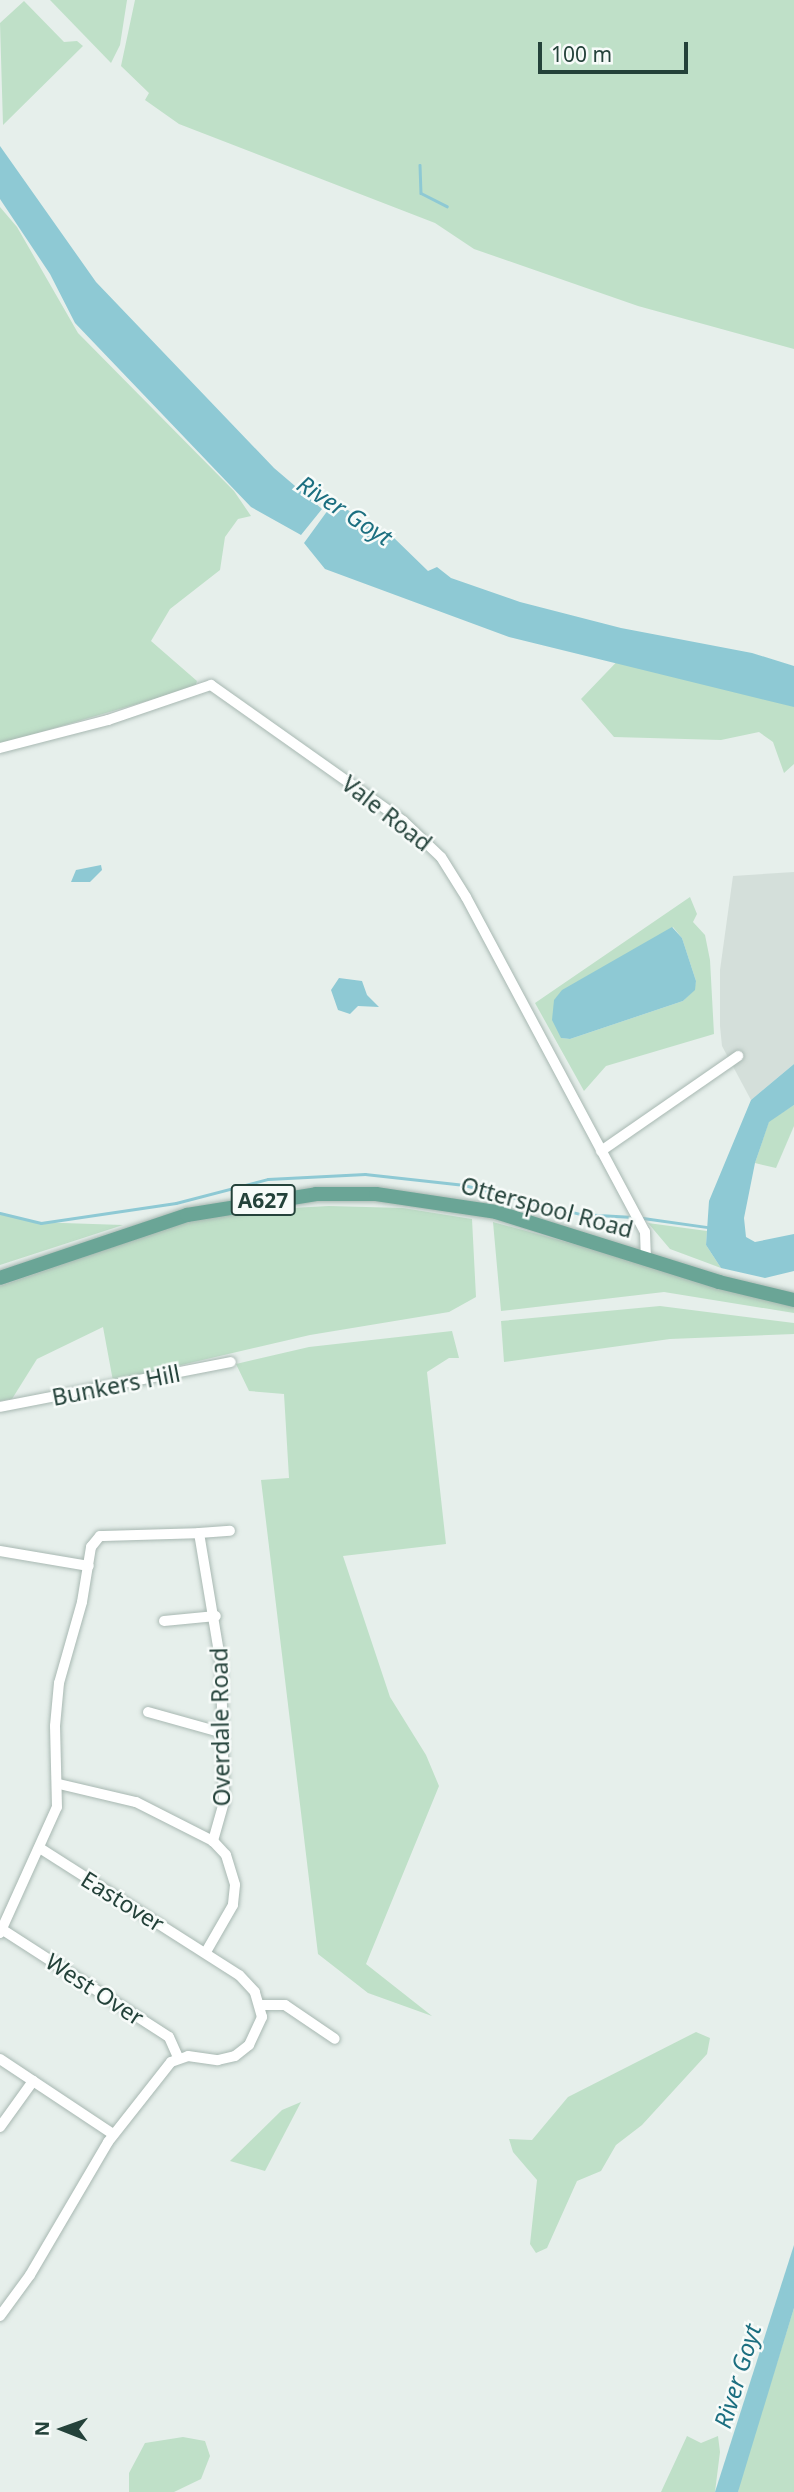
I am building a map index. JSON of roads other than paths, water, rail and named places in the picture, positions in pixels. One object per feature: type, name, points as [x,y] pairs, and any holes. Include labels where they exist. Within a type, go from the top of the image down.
[{"type":"main road","name":"Otterspool Road","points":[[0,1278],[187,1215],[316,1194],[376,1194],[496,1212],[794,1300]]},
{"type":"street","name":"Vale Road","points":[[0,748],[108,720],[211,684],[403,821],[442,857],[645,1232],[646,1258]]},
{"type":"street","points":[[601,1151],[738,1056]]},
{"type":"street","name":"Bunkers Hill","points":[[0,1407],[232,1362]]},
{"type":"street","points":[[2,1931],[41,1849],[57,1807],[60,1784],[56,1705],[89,1566],[91,1547],[100,1536],[230,1531]]},
{"type":"street","name":"Overdale Road","points":[[199,1532],[216,1616],[223,1733],[225,1802],[213,1841]]},
{"type":"street","points":[[0,1551],[89,1566]]},
{"type":"street","points":[[164,1621],[216,1616]]},
{"type":"street","points":[[148,1712],[223,1733]]},
{"type":"street","points":[[0,2316],[18,2295],[113,2134],[177,2057],[218,2060],[235,2056],[258,2032],[261,2005],[239,1975],[206,1952],[233,1905],[235,1885],[226,1855],[213,1841],[135,1802],[60,1784]]},
{"type":"street","name":"Eastover","points":[[41,1849],[206,1952]]},
{"type":"street","name":"West Over","points":[[2,1931],[169,2037],[177,2057]]},
{"type":"street","points":[[261,2005],[285,2005],[335,2039]]},
{"type":"street","points":[[0,2059],[113,2134]]},
{"type":"street","points":[[0,2127],[33,2081]]},
{"type":"water","points":[[0,146],[96,282],[274,468],[322,509],[301,535],[251,507],[75,323],[50,274],[0,199]]},
{"type":"water","name":"River Goyt","points":[[328,510],[348,510],[360,521],[391,535],[428,571],[437,567],[451,578],[520,602],[621,628],[752,653],[794,666],[794,707],[509,637],[325,569],[304,543]]},
{"type":"water","points":[[101,865],[102,870],[90,882],[71,882],[76,870]]},
{"type":"water","points":[[672,927],[682,938],[696,981],[695,990],[683,1001],[570,1039],[561,1038],[552,1020],[554,1000],[562,990]]},
{"type":"water","points":[[339,978],[362,981],[367,995],[379,1007],[358,1006],[350,1014],[338,1010],[331,990]]},
{"type":"water","points":[[794,1064],[794,1105],[769,1122],[755,1163],[744,1218],[746,1237],[755,1242],[794,1234],[794,1271],[765,1278],[721,1268],[706,1245],[709,1201],[751,1100]]},
{"type":"water","points":[[794,2245],[794,2308],[738,2492],[715,2492]]},
{"type":"waterway","points":[[420,165],[421,193],[447,206]]},
{"type":"waterway","points":[[0,1213],[41,1223],[176,1203],[268,1179],[365,1174],[464,1185],[580,1214],[633,1217]]},
{"type":"waterway","points":[[643,1218],[707,1227]]}]
